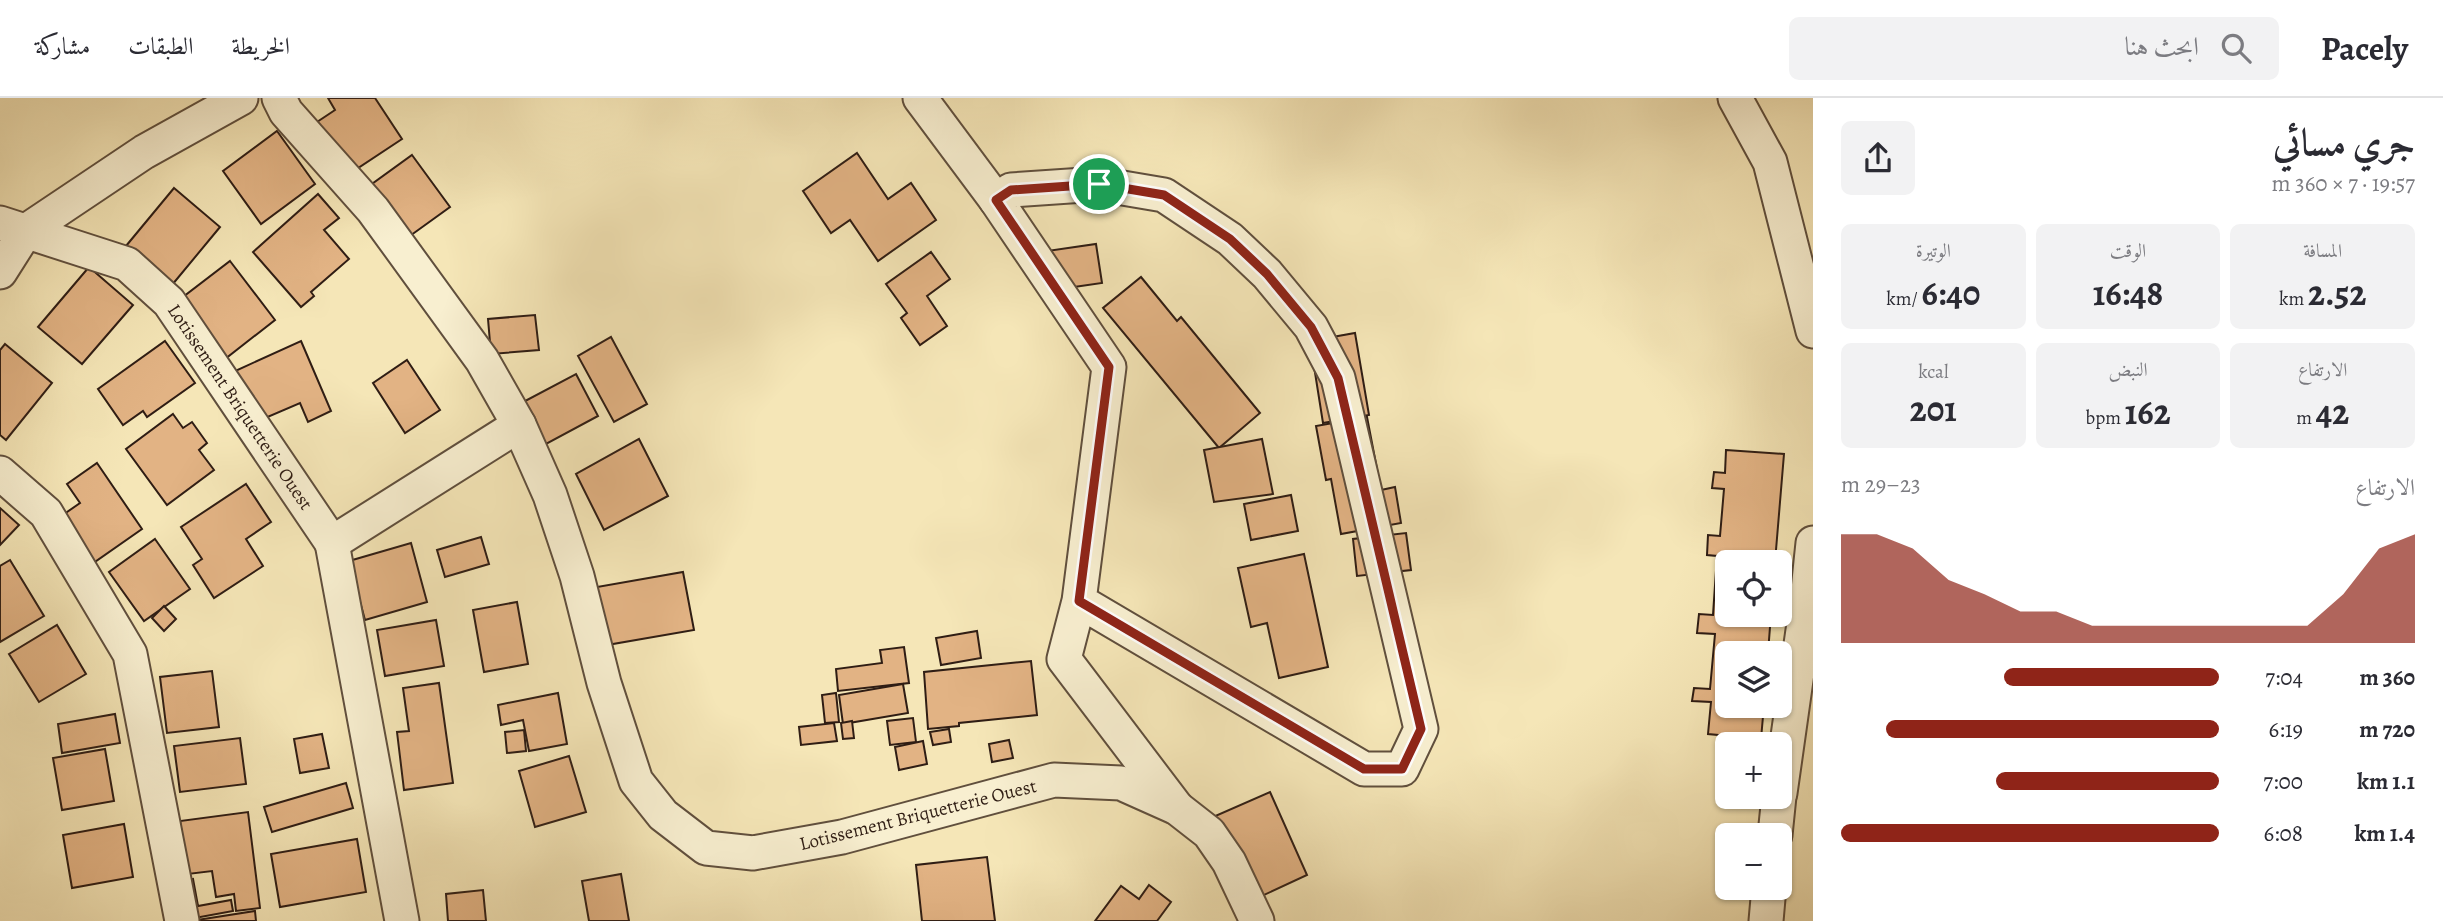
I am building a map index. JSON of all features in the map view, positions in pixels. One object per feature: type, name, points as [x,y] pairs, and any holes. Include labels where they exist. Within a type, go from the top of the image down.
[{"type":"street","points":[[0,272],[13,227],[241,98]]},
{"type":"street","name":"Lotissement Briquetterie Ouest","points":[[279,98],[286,112],[373,210],[442,303],[482,360],[519,425],[550,495],[577,576],[604,683],[636,781],[663,815],[706,848],[753,853],[842,838],[1054,780],[1121,783],[1177,808],[1209,833],[1229,862],[1257,921]]},
{"type":"street","name":"Lotissement Briquetterie Ouest","points":[[920,98],[996,200],[1109,367],[1079,601],[1064,659],[1177,808]]},
{"type":"street","points":[[1735,98],[1770,162],[1813,331]]},
{"type":"street","points":[[996,200],[1011,190],[1099,184],[1164,195],[1230,239],[1267,274],[1311,327],[1338,378],[1421,729],[1402,769],[1364,769],[1079,601]]},
{"type":"street","name":"Lotissement Briquetterie Ouest","points":[[13,227],[127,264],[169,302],[332,543],[402,921]]},
{"type":"street","points":[[332,543],[519,425]]},
{"type":"street","points":[[0,473],[46,513],[130,654],[182,921]]},
{"type":"street","points":[[1792,761],[1800,740],[1806,609],[1813,543]]},
{"type":"street","points":[[1766,921],[1768,900]]},
{"type":"building","points":[[328,98],[375,98],[402,139],[349,174],[317,122],[335,110]]},
{"type":"building","points":[[277,131],[315,184],[261,224],[223,171]]},
{"type":"building","points":[[857,153],[888,199],[911,183],[936,220],[878,261],[850,220],[831,233],[803,191]]},
{"type":"building","points":[[412,155],[450,207],[396,246],[385,232],[374,240],[347,202]]},
{"type":"building","points":[[174,188],[220,227],[172,285],[126,246]]},
{"type":"building","points":[[318,194],[339,218],[324,230],[349,259],[311,292],[314,296],[301,307],[253,252]]},
{"type":"building","points":[[1096,244],[1102,283],[1053,290],[1047,251]]},
{"type":"building","points":[[931,252],[950,279],[927,296],[947,326],[920,345],[901,318],[907,313],[886,284]]},
{"type":"building","points":[[230,261],[275,320],[211,370],[166,310]]},
{"type":"building","points":[[89,267],[133,305],[82,364],[38,327]]},
{"type":"building","points":[[1141,277],[1177,321],[1181,317],[1260,413],[1219,448],[1103,308]]},
{"type":"building","points":[[535,315],[539,350],[491,354],[488,319]]},
{"type":"building","points":[[1355,333],[1369,415],[1323,423],[1310,341]]},
{"type":"building","points":[[611,337],[647,404],[614,422],[578,356]]},
{"type":"building","points":[[165,341],[195,383],[147,417],[143,411],[123,425],[98,389]]},
{"type":"building","points":[[301,341],[331,411],[308,422],[300,403],[256,422],[233,372]]},
{"type":"building","points":[[5,344],[52,383],[6,440],[0,435],[0,350]]},
{"type":"building","points":[[407,360],[440,410],[405,433],[373,383]]},
{"type":"building","points":[[576,374],[598,416],[533,451],[510,409]]},
{"type":"building","points":[[173,414],[183,428],[192,422],[207,443],[199,450],[214,470],[167,505],[126,449]]},
{"type":"building","points":[[1367,417],[1381,490],[1395,487],[1401,523],[1341,534],[1331,479],[1326,480],[1316,426]]},
{"type":"building","points":[[639,439],[668,496],[604,530],[576,474]]},
{"type":"building","points":[[1262,439],[1273,494],[1214,502],[1204,450]]},
{"type":"building","points":[[1726,450],[1784,454],[1776,550],[1715,550],[1715,556],[1707,555],[1708,535],[1720,536],[1724,489],[1712,488],[1714,472],[1725,473]]},
{"type":"building","points":[[97,463],[142,529],[89,566],[57,519],[80,503],[67,484]]},
{"type":"building","points":[[246,484],[271,522],[246,539],[263,566],[214,598],[193,565],[202,559],[181,527]]},
{"type":"building","points":[[1291,495],[1298,531],[1251,540],[1244,504]]},
{"type":"building","points":[[0,508],[19,525],[0,545]]},
{"type":"building","points":[[1406,533],[1411,570],[1357,576],[1353,539]]},
{"type":"building","points":[[481,537],[489,564],[445,577],[437,550]]},
{"type":"building","points":[[155,539],[190,589],[144,621],[109,572]]},
{"type":"building","points":[[411,543],[427,602],[365,620],[349,561]]},
{"type":"building","points":[[1304,554],[1328,667],[1279,678],[1267,623],[1251,627],[1238,568]]},
{"type":"building","points":[[10,560],[44,616],[0,642],[0,566]]},
{"type":"building","points":[[683,572],[694,630],[607,645],[597,587]]},
{"type":"building","points":[[1715,586],[1715,627],[1770,627],[1769,641],[1715,641],[1715,718],[1763,718],[1762,732],[1708,734],[1711,702],[1692,701],[1694,688],[1710,689],[1715,634],[1697,633],[1699,614],[1713,615]]},
{"type":"building","points":[[517,602],[528,664],[484,672],[473,610]]},
{"type":"building","points":[[164,606],[176,619],[164,631],[152,618]]},
{"type":"building","points":[[436,620],[444,666],[385,676],[377,630]]},
{"type":"building","points":[[57,625],[86,674],[39,702],[9,654]]},
{"type":"building","points":[[977,631],[981,658],[941,665],[936,638]]},
{"type":"building","points":[[904,647],[909,683],[838,691],[836,669],[882,663],[880,650]]},
{"type":"building","points":[[1031,661],[1037,715],[928,729],[924,672]]},
{"type":"building","points":[[212,671],[219,727],[167,733],[160,677]]},
{"type":"building","points":[[439,683],[453,783],[404,790],[397,732],[409,731],[403,688]]},
{"type":"building","points":[[903,684],[908,713],[843,724],[839,695]]},
{"type":"building","points":[[558,693],[567,744],[529,751],[523,720],[501,725],[498,705]]},
{"type":"building","points":[[836,693],[839,722],[825,723],[822,695]]},
{"type":"building","points":[[115,714],[120,743],[62,753],[58,724]]},
{"type":"building","points":[[913,718],[916,742],[890,745],[887,721]]},
{"type":"building","points":[[852,721],[854,738],[843,739],[841,723]]},
{"type":"building","points":[[834,723],[837,741],[801,745],[799,727]]},
{"type":"building","points":[[949,729],[951,742],[933,745],[930,732]]},
{"type":"building","points":[[524,730],[526,751],[507,753],[505,732]]},
{"type":"building","points":[[322,734],[329,768],[300,773],[294,739]]},
{"type":"building","points":[[240,738],[246,784],[180,792],[174,746]]},
{"type":"building","points":[[1009,740],[1013,758],[992,762],[989,744]]},
{"type":"building","points":[[923,741],[927,764],[899,770],[895,747]]},
{"type":"building","points":[[105,749],[114,801],[62,810],[53,758]]},
{"type":"building","points":[[569,756],[586,812],[535,827],[519,771]]},
{"type":"building","points":[[346,783],[353,808],[272,832],[264,807]]},
{"type":"building","points":[[1270,792],[1307,875],[1251,901],[1213,817]]},
{"type":"building","points":[[248,812],[260,908],[236,911],[234,894],[216,897],[212,871],[188,874],[180,821]]},
{"type":"building","points":[[124,824],[133,877],[72,888],[63,835]]},
{"type":"building","points":[[357,839],[366,892],[280,907],[271,854]]},
{"type":"building","points":[[987,857],[995,921],[922,921],[916,865]]},
{"type":"building","points":[[621,874],[629,921],[589,921],[582,881]]},
{"type":"building","points":[[193,879],[198,906],[231,900],[233,911],[184,920],[177,882]]},
{"type":"building","points":[[1149,885],[1171,902],[1157,921],[1095,921],[1121,886],[1139,899]]},
{"type":"building","points":[[483,890],[486,921],[448,921],[446,894]]},
{"type":"building","points":[[255,911],[256,921],[191,921]]},
{"type":"route","points":[[1099,184],[1164,195],[1230,239],[1267,274],[1311,327],[1338,378],[1421,729],[1402,769],[1364,769],[1079,601],[1109,367],[996,200],[1011,190],[1099,184]]}]
